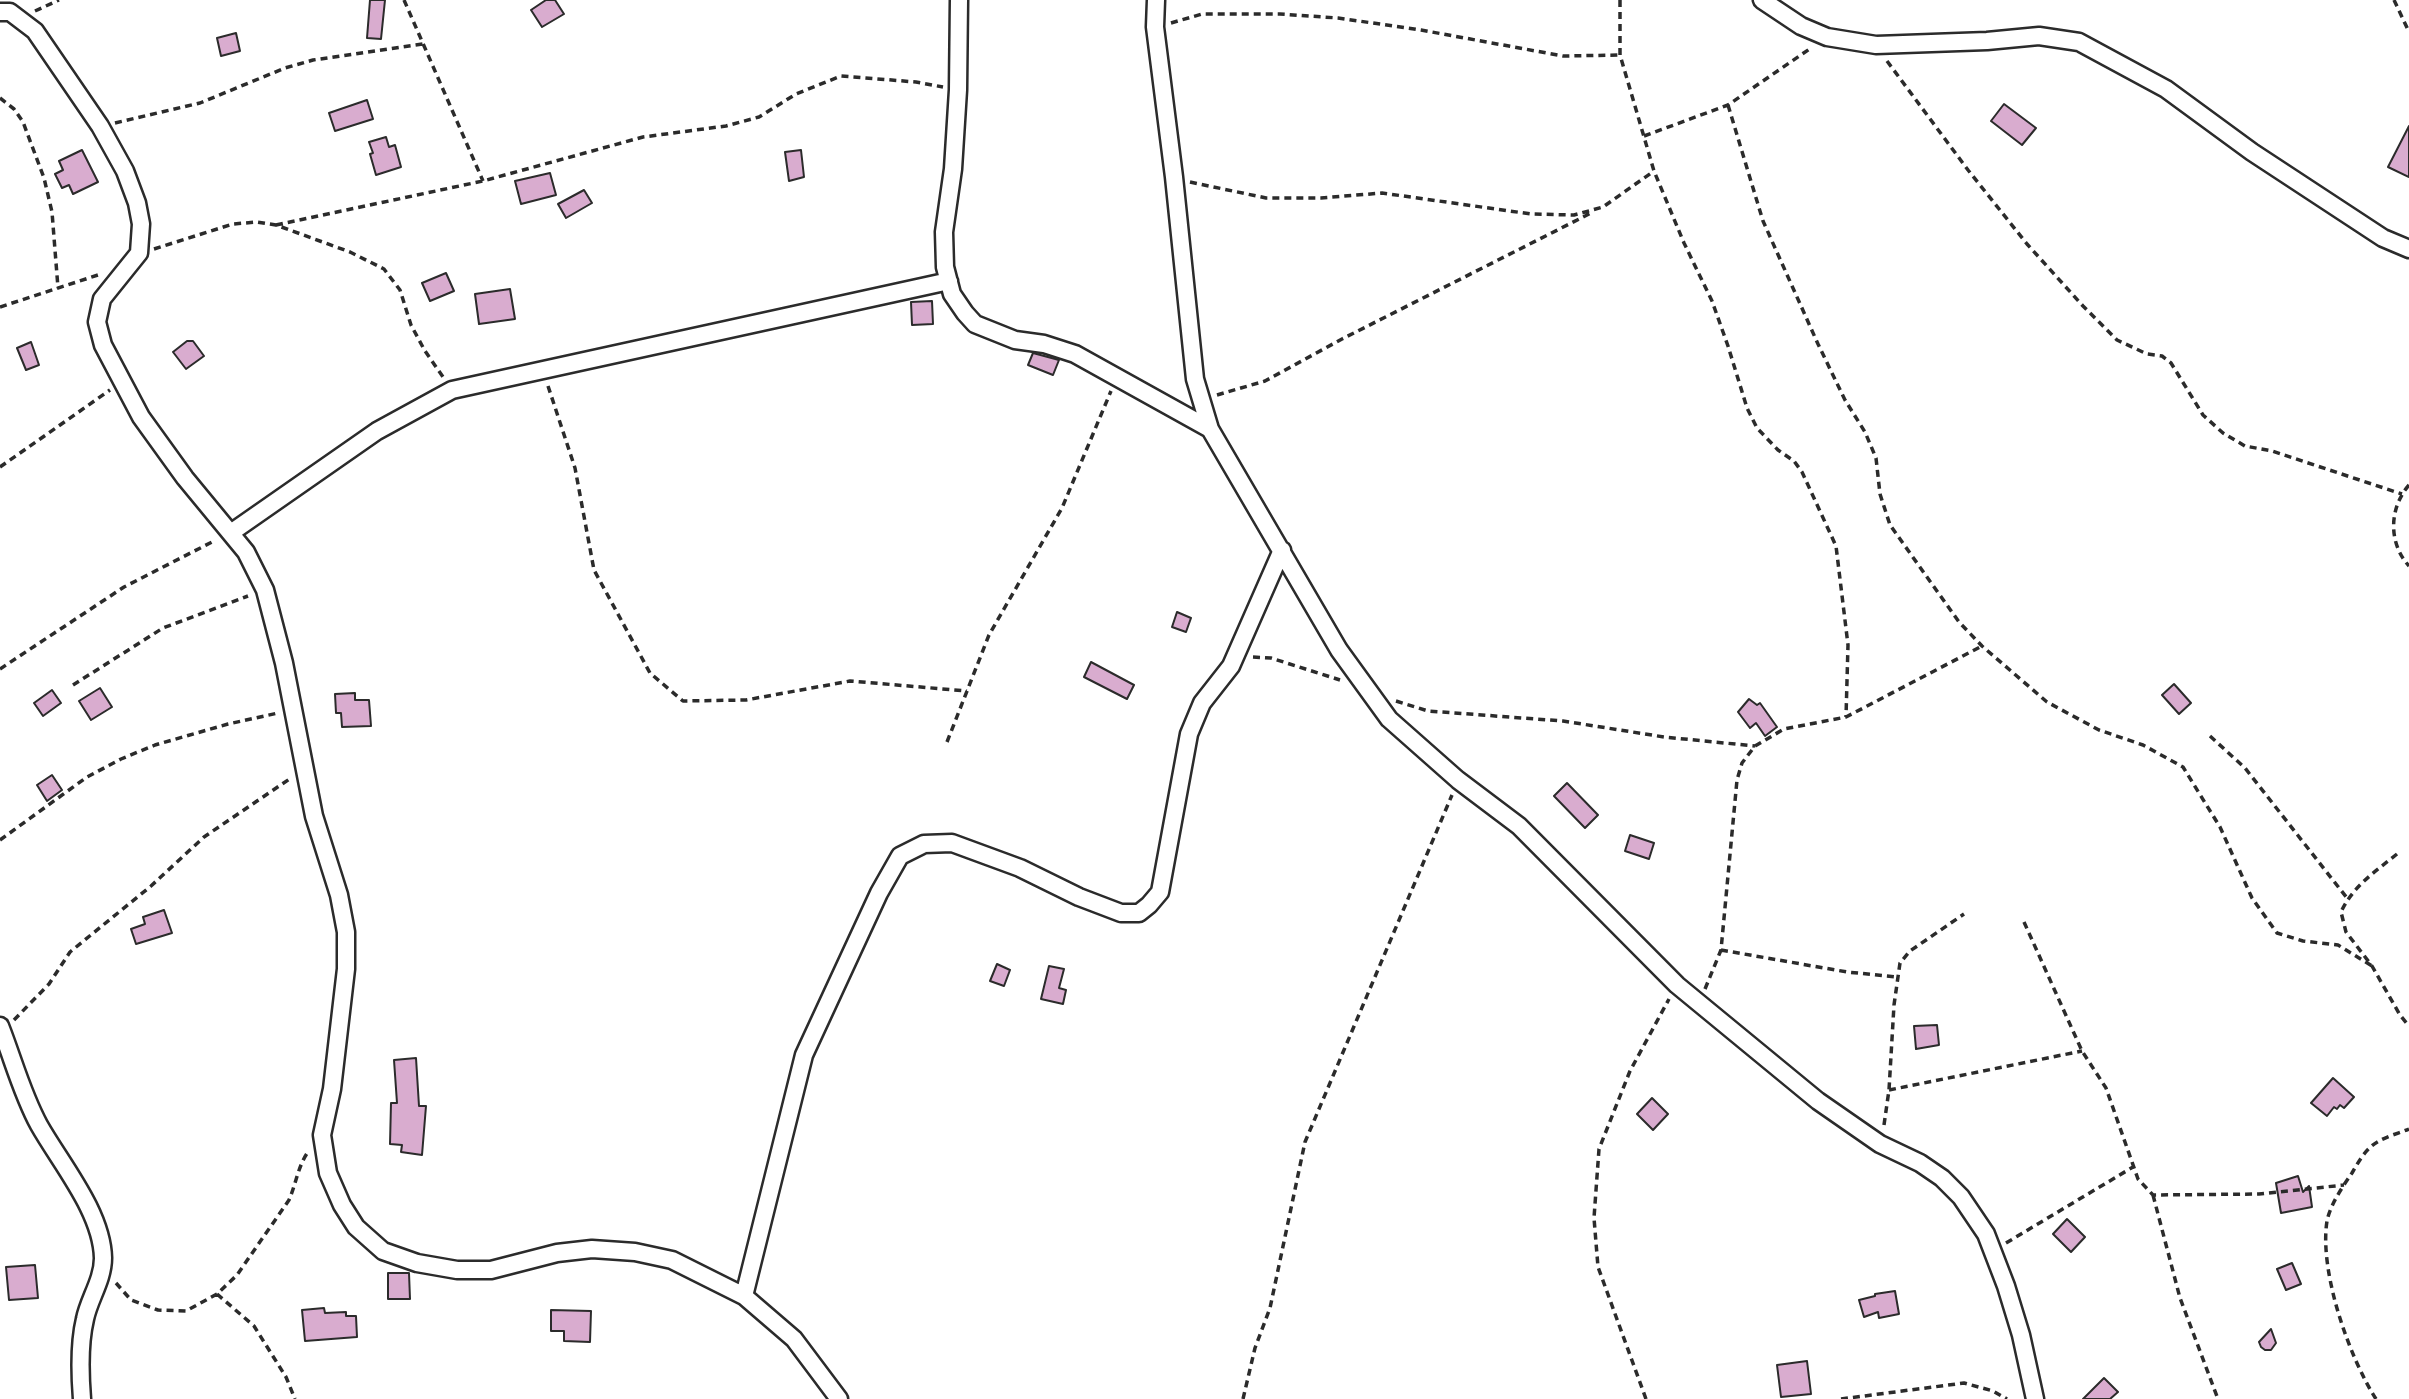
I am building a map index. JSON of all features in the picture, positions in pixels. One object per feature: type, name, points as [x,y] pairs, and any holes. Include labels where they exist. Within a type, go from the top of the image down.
[{"type":"street","points":[[959,0],[958,90],[953,169],[944,232],[945,267],[953,294],[975,324],[1015,340],[1044,344],[1075,354],[1210,429]]},
{"type":"street","points":[[1156,0],[1155,27],[1195,379],[1210,429],[1339,650],[1389,719],[1458,780],[1519,826],[1677,985],[1818,1101],[1880,1144],[1920,1163],[1942,1178],[1961,1197],[1976,1216],[1992,1251],[2021,1335],[2035,1399]]},
{"type":"street","points":[[1762,0],[1801,26],[1827,37],[1876,45],[2039,36],[2079,42],[2166,89],[2252,152],[2384,238],[2409,249]]},
{"type":"street","points":[[0,12],[10,12],[35,31],[100,126],[125,171],[137,203],[141,224],[134,259],[102,299],[97,322],[103,345],[141,417],[184,478],[232,532],[246,552],[265,590],[284,663],[314,816],[339,895],[346,932],[346,969],[332,1089],[322,1135],[328,1173],[342,1205],[356,1227],[383,1251],[417,1263],[457,1270],[491,1270],[557,1254],[592,1249],[635,1252],[672,1260],[744,1297],[794,1339],[839,1399]]},
{"type":"street","points":[[232,532],[377,431],[452,390],[949,281]]},
{"type":"street","points":[[744,1297],[804,1055],[879,893],[900,856],[924,844],[952,843],[1020,868],[1079,897],[1121,913],[1139,912],[1149,905],[1160,892],[1189,734],[1202,703],[1231,666],[1282,550]]},
{"type":"street","points":[[1,1029],[27,1101],[100,1234],[103,1260],[85,1319],[82,1399]]},
{"type":"path","points":[[20,18],[59,0]]},
{"type":"path","points":[[404,0],[483,181]]},
{"type":"path","points":[[1620,0],[1620,55],[1654,171],[1684,243],[1712,300],[1747,408],[1757,428],[1778,450],[1794,461],[1802,472],[1836,546],[1848,645],[1846,718]]},
{"type":"path","points":[[2394,0],[2409,32]]},
{"type":"path","points":[[1155,27],[1202,15],[1280,13],[1421,30],[1563,56],[1620,55]]},
{"type":"path","points":[[1644,136],[1728,105],[1827,37]]},
{"type":"path","points":[[100,126],[200,103],[285,68],[313,60],[423,44]]},
{"type":"path","points":[[1876,45],[1968,170],[2027,244],[2098,323],[2118,340],[2147,354],[2162,356],[2171,363],[2203,415],[2223,433],[2245,446],[2272,451],[2402,494]]},
{"type":"path","points":[[276,225],[483,181],[643,137],[726,126],[759,117],[796,94],[841,76],[916,82],[958,90]]},
{"type":"path","points":[[0,98],[23,122],[44,178],[52,212],[58,288]]},
{"type":"path","points":[[1728,105],[1763,221],[1818,344],[1876,458],[1880,494],[1891,525],[1959,622],[1982,646],[2047,702],[2099,730],[2143,745],[2183,767],[2220,827],[2252,898],[2277,933],[2304,941],[2338,945],[2372,966]]},
{"type":"path","points":[[1202,400],[1265,381],[1603,207],[1654,171]]},
{"type":"path","points":[[1174,177],[1218,190],[1266,198],[1321,198],[1382,193],[1531,214],[1563,215],[1574,215],[1603,207]]},
{"type":"path","points":[[0,307],[233,224],[257,222],[276,225],[350,252],[384,269],[400,290],[411,325],[425,351],[452,390]]},
{"type":"path","points":[[543,371],[575,468],[594,570],[650,673],[683,701],[746,700],[850,681],[967,691]]},
{"type":"path","points":[[947,742],[989,635],[1062,508],[1118,376]]},
{"type":"path","points":[[0,467],[122,381]]},
{"type":"path","points":[[2409,485],[2402,494],[2394,515],[2393,535],[2409,566]]},
{"type":"path","points":[[0,669],[124,587],[232,532]]},
{"type":"path","points":[[73,685],[163,628],[265,590]]},
{"type":"path","points":[[1698,1003],[1721,950],[1737,780],[1742,762],[1755,746],[1784,729],[1846,718],[1982,646]]},
{"type":"path","points":[[1234,657],[1271,658],[1364,687],[1428,711],[1563,721],[1664,737],[1755,746]]},
{"type":"path","points":[[0,840],[87,777],[121,759],[155,745],[228,724],[293,710]]},
{"type":"path","points":[[2210,736],[2245,768],[2347,898]]},
{"type":"path","points":[[1,1029],[49,984],[70,952],[151,886],[204,837],[304,770]]},
{"type":"path","points":[[1243,1399],[1255,1348],[1270,1308],[1305,1142],[1458,780]]},
{"type":"path","points":[[2397,854],[2363,881],[2347,898],[2341,912],[2346,932],[2372,966],[2399,1015],[2409,1026]]},
{"type":"path","points":[[1880,1144],[1889,1090],[1900,963],[1910,951],[1964,914]]},
{"type":"path","points":[[2024,922],[2082,1051],[2106,1088],[2138,1179],[2153,1195],[2180,1298],[2218,1399]]},
{"type":"path","points":[[1721,950],[1847,972],[1897,976]]},
{"type":"path","points":[[1646,1399],[1598,1267],[1594,1217],[1599,1149],[1630,1071],[1677,985]]},
{"type":"path","points":[[1889,1090],[2082,1051]]},
{"type":"path","points":[[2376,1399],[2364,1381],[2347,1338],[2328,1274],[2327,1219],[2364,1153],[2379,1141],[2409,1129]]},
{"type":"path","points":[[103,1260],[112,1279],[131,1300],[158,1310],[186,1311],[217,1294],[237,1275],[289,1200],[300,1165],[322,1135]]},
{"type":"path","points":[[1992,1251],[2133,1167]]},
{"type":"path","points":[[2153,1195],[2259,1194],[2344,1185]]},
{"type":"path","points":[[217,1294],[254,1326],[286,1377],[295,1399]]},
{"type":"path","points":[[1841,1399],[1964,1383],[1993,1391],[2007,1399]]},
{"type":"building","points":[[370,0],[385,0],[381,39],[367,38]]},
{"type":"building","points":[[546,0],[555,0],[564,14],[542,27],[531,10]]},
{"type":"building","points":[[236,33],[240,51],[221,56],[217,38]]},
{"type":"building","points":[[367,100],[373,119],[335,131],[329,113]]},
{"type":"building","points":[[2004,104],[2036,128],[2022,145],[1991,121]]},
{"type":"building","points":[[2409,126],[2409,177],[2388,167]]},
{"type":"building","points":[[386,137],[389,147],[395,145],[401,167],[376,175],[369,142]]},
{"type":"building","points":[[82,150],[98,182],[73,194],[69,185],[62,188],[55,174],[63,170],[59,161]]},
{"type":"building","points":[[801,150],[804,177],[789,181],[785,152]]},
{"type":"building","points":[[550,173],[556,195],[521,204],[515,181]]},
{"type":"building","points":[[584,190],[592,203],[566,218],[558,204]]},
{"type":"building","points":[[446,273],[454,291],[430,301],[422,283]]},
{"type":"building","points":[[510,289],[515,319],[479,324],[475,294]]},
{"type":"building","points":[[932,301],[933,324],[912,325],[911,302]]},
{"type":"building","points":[[187,341],[193,341],[204,356],[186,369],[173,352]]},
{"type":"building","points":[[31,342],[39,365],[26,370],[17,348]]},
{"type":"building","points":[[1033,353],[1059,360],[1053,375],[1028,365]]},
{"type":"building","points":[[1177,612],[1191,618],[1186,632],[1172,627]]},
{"type":"building","points":[[1091,662],[1134,685],[1127,699],[1084,677]]},
{"type":"building","points":[[2174,684],[2191,703],[2179,714],[2162,695]]},
{"type":"building","points":[[100,688],[112,707],[91,720],[79,701]]},
{"type":"building","points":[[52,690],[61,703],[43,716],[34,703]]},
{"type":"building","points":[[355,693],[355,700],[369,700],[371,726],[342,727],[341,713],[336,713],[335,694]]},
{"type":"building","points":[[1749,699],[1757,705],[1760,703],[1777,727],[1765,736],[1756,723],[1750,728],[1738,712]]},
{"type":"building","points":[[52,775],[62,790],[47,801],[37,785]]},
{"type":"building","points":[[1567,783],[1598,815],[1585,828],[1554,796]]},
{"type":"building","points":[[1630,835],[1654,843],[1649,859],[1625,851]]},
{"type":"building","points":[[164,910],[172,933],[136,944],[131,929],[145,924],[143,917]]},
{"type":"building","points":[[997,964],[1010,970],[1004,986],[990,981]]},
{"type":"building","points":[[1049,966],[1064,969],[1059,988],[1066,990],[1063,1004],[1041,999]]},
{"type":"building","points":[[1937,1025],[1939,1045],[1916,1049],[1914,1026]]},
{"type":"building","points":[[416,1058],[419,1106],[426,1106],[422,1155],[401,1152],[402,1145],[390,1144],[391,1103],[397,1103],[394,1060]]},
{"type":"building","points":[[2333,1078],[2354,1097],[2344,1108],[2340,1105],[2337,1109],[2334,1107],[2327,1116],[2311,1103]]},
{"type":"building","points":[[1652,1098],[1668,1114],[1653,1130],[1637,1114]]},
{"type":"building","points":[[2298,1176],[2303,1192],[2309,1186],[2312,1207],[2281,1213],[2276,1183]]},
{"type":"building","points":[[2067,1219],[2085,1237],[2071,1252],[2053,1234]]},
{"type":"building","points":[[2292,1263],[2301,1284],[2286,1290],[2277,1269]]},
{"type":"building","points":[[35,1265],[38,1298],[9,1300],[6,1267]]},
{"type":"building","points":[[388,1273],[409,1273],[410,1299],[388,1299]]},
{"type":"building","points":[[1895,1291],[1899,1314],[1879,1318],[1878,1312],[1864,1317],[1859,1300]]},
{"type":"building","points":[[324,1308],[325,1313],[346,1312],[346,1316],[356,1316],[357,1337],[305,1341],[302,1310]]},
{"type":"building","points":[[551,1310],[591,1311],[590,1342],[564,1341],[564,1331],[551,1331]]},
{"type":"building","points":[[2271,1329],[2276,1343],[2271,1350],[2265,1350],[2259,1342]]},
{"type":"building","points":[[1807,1361],[1811,1394],[1781,1397],[1777,1365]]},
{"type":"building","points":[[2104,1378],[2118,1392],[2110,1399],[2083,1399]]}]
